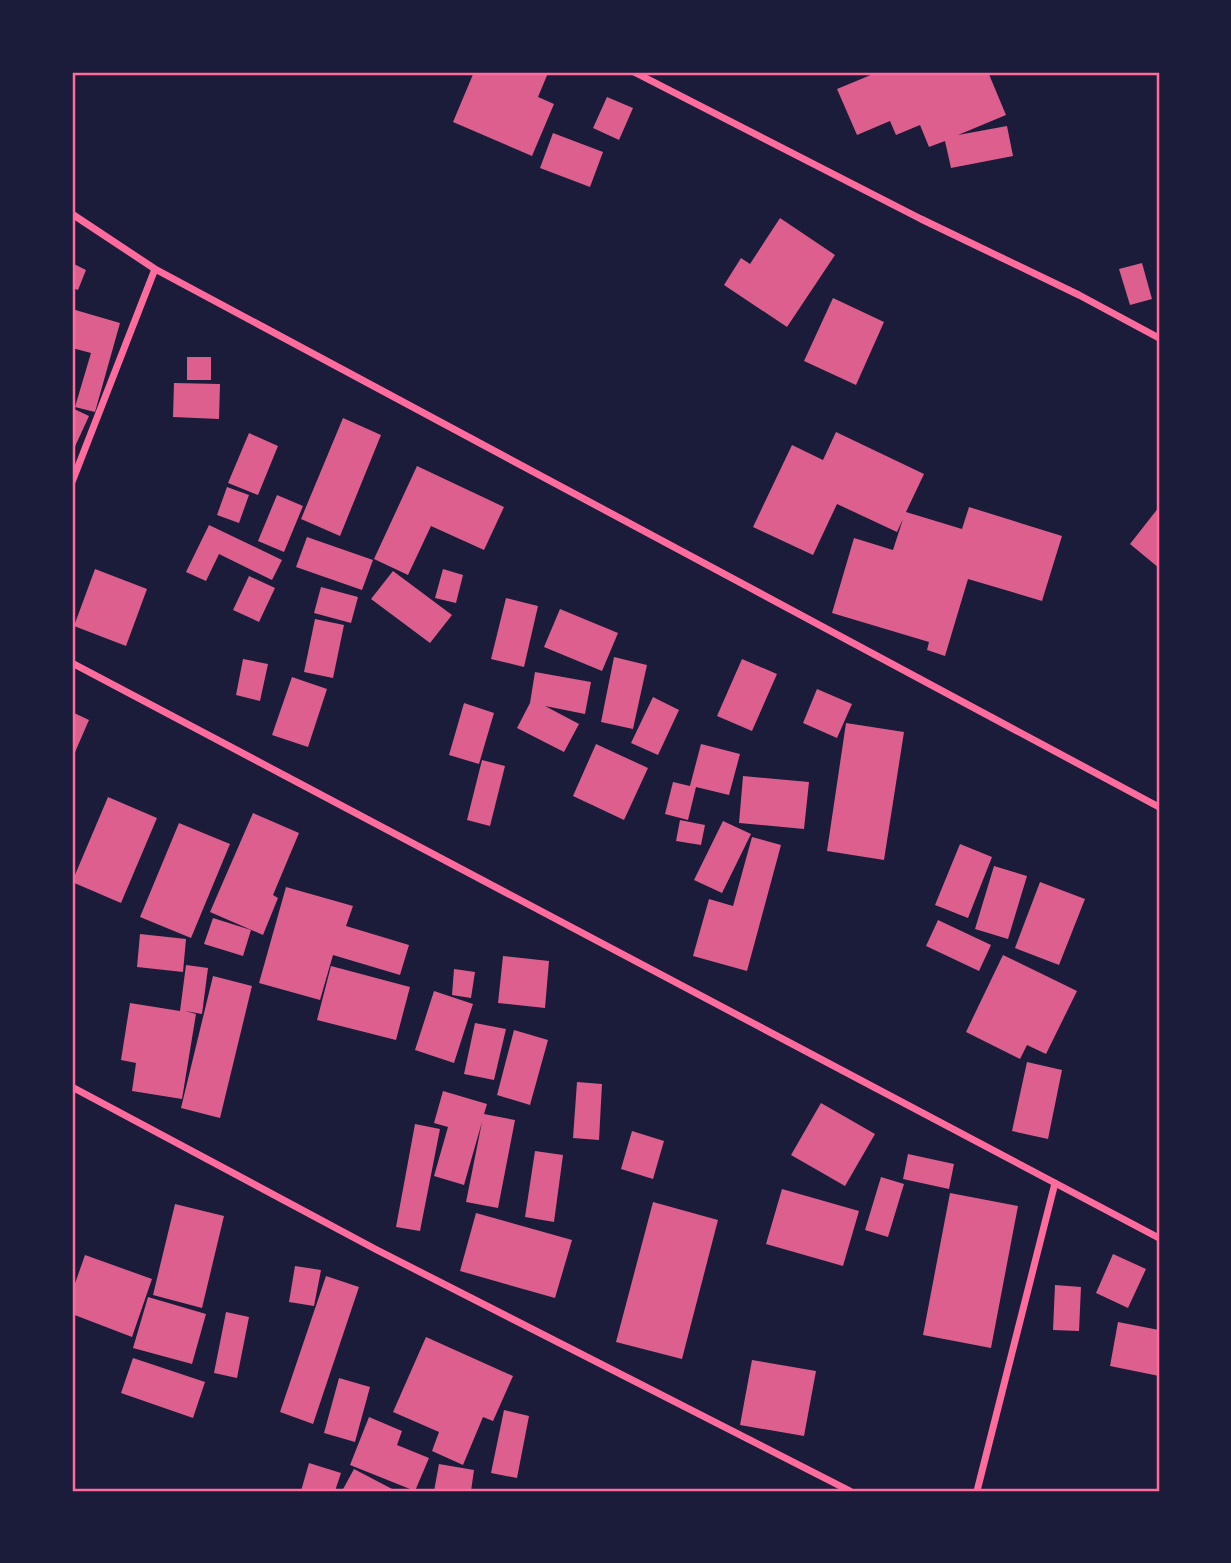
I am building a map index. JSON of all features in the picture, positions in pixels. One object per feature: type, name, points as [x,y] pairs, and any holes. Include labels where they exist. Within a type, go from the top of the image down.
[{"type":"street","points":[[634,72],[921,219],[1079,295],[1159,338]]},
{"type":"street","points":[[72,214],[155,269],[1159,807]]},
{"type":"street","points":[[72,482],[155,269]]},
{"type":"street","points":[[72,663],[1159,1238]]},
{"type":"street","points":[[72,1087],[390,1256],[850,1491]]},
{"type":"street","points":[[977,1491],[1055,1183]]},
{"type":"building","points":[[474,72],[548,73],[538,97],[554,104],[532,156],[453,122]]},
{"type":"building","points":[[878,72],[988,72],[1006,115],[958,135],[1007,126],[1013,156],[951,168],[945,141],[929,147],[920,125],[896,135],[890,121],[857,135],[837,89]]},
{"type":"building","points":[[607,97],[633,108],[619,140],[593,128]]},
{"type":"building","points":[[553,133],[603,152],[590,187],[540,168]]},
{"type":"building","points":[[780,218],[835,255],[787,327],[724,285],[741,258],[750,264]]},
{"type":"building","points":[[72,263],[86,270],[78,290],[72,288]]},
{"type":"building","points":[[1142,263],[1152,299],[1130,305],[1119,269]]},
{"type":"building","points":[[833,298],[884,322],[856,385],[804,361]]},
{"type":"building","points":[[72,309],[120,323],[95,412],[75,407],[91,353],[72,348]]},
{"type":"building","points":[[187,357],[211,357],[211,380],[187,380]]},
{"type":"building","points":[[174,383],[220,384],[219,419],[173,417]]},
{"type":"building","points":[[72,408],[89,416],[72,453]]},
{"type":"building","points":[[343,418],[381,435],[340,536],[301,519]]},
{"type":"building","points":[[836,432],[924,474],[906,512],[962,529],[969,507],[1062,536],[1042,601],[968,579],[945,656],[927,650],[929,642],[832,613],[854,538],[893,550],[903,519],[897,532],[837,504],[813,555],[753,527],[792,445],[823,460]]},
{"type":"building","points":[[249,433],[278,446],[258,495],[228,483]]},
{"type":"building","points":[[417,466],[504,507],[484,550],[431,526],[408,575],[374,559]]},
{"type":"building","points":[[227,487],[249,495],[239,523],[217,515]]},
{"type":"building","points":[[277,495],[303,506],[284,552],[258,541]]},
{"type":"building","points":[[1159,507],[1159,568],[1130,544]]},
{"type":"building","points":[[209,525],[282,560],[272,580],[219,554],[206,581],[186,572]]},
{"type":"building","points":[[307,537],[373,560],[362,590],[296,567]]},
{"type":"building","points":[[95,569],[147,589],[126,646],[74,626]]},
{"type":"building","points":[[443,569],[463,575],[456,603],[435,598]]},
{"type":"building","points":[[393,571],[452,615],[430,643],[371,599]]},
{"type":"building","points":[[249,576],[275,588],[259,622],[233,610]]},
{"type":"building","points":[[321,587],[358,597],[351,623],[314,613]]},
{"type":"building","points":[[506,598],[538,606],[524,667],[491,659]]},
{"type":"building","points":[[560,609],[618,633],[602,671],[544,647]]},
{"type":"building","points":[[315,619],[344,625],[333,678],[304,672]]},
{"type":"building","points":[[614,657],[647,665],[633,729],[601,722]]},
{"type":"building","points":[[243,659],[268,664],[260,701],[236,695]]},
{"type":"building","points":[[742,659],[777,674],[752,731],[717,716]]},
{"type":"building","points":[[535,672],[591,682],[585,714],[545,706],[579,724],[564,752],[517,728],[530,703]]},
{"type":"building","points":[[292,677],[327,689],[308,747],[272,735]]},
{"type":"building","points":[[817,689],[852,704],[837,738],[803,723]]},
{"type":"building","points":[[653,697],[679,710],[658,755],[631,743]]},
{"type":"building","points":[[464,703],[494,713],[479,764],[449,755]]},
{"type":"building","points":[[72,712],[89,720],[72,759]]},
{"type":"building","points":[[846,723],[904,732],[884,860],[827,851]]},
{"type":"building","points":[[596,744],[648,768],[624,820],[573,796]]},
{"type":"building","points":[[701,744],[740,754],[729,795],[696,787],[688,820],[665,814],[673,782],[690,786]]},
{"type":"building","points":[[482,760],[505,766],[490,826],[467,820]]},
{"type":"building","points":[[743,776],[809,782],[804,829],[739,823]]},
{"type":"building","points":[[108,797],[157,818],[121,903],[72,882]]},
{"type":"building","points":[[253,813],[299,833],[273,895],[278,898],[263,935],[210,912]]},
{"type":"building","points":[[680,820],[705,825],[701,845],[676,841]]},
{"type":"building","points":[[723,821],[751,834],[722,893],[694,880]]},
{"type":"building","points":[[179,823],[230,844],[191,938],[140,917]]},
{"type":"building","points":[[752,837],[781,845],[747,971],[693,956],[709,899],[733,906]]},
{"type":"building","points":[[960,844],[992,857],[968,918],[935,905]]},
{"type":"building","points":[[994,866],[1027,876],[1008,939],[975,929]]},
{"type":"building","points":[[1040,882],[1085,899],[1059,965],[1015,948]]},
{"type":"building","points":[[286,887],[353,906],[346,926],[409,945],[400,975],[333,955],[320,1000],[259,983]]},
{"type":"building","points":[[213,918],[251,930],[243,956],[204,944]]},
{"type":"building","points":[[938,920],[991,945],[979,971],[926,946]]},
{"type":"building","points":[[140,934],[186,939],[183,972],[137,967]]},
{"type":"building","points":[[1003,955],[1077,991],[1046,1054],[1027,1045],[1020,1059],[966,1032]]},
{"type":"building","points":[[503,956],[549,961],[545,1008],[498,1003]]},
{"type":"building","points":[[186,965],[208,968],[202,1014],[185,1011],[196,1014],[182,1099],[132,1091],[136,1063],[121,1060],[130,1003],[180,1011]]},
{"type":"building","points":[[331,966],[410,987],[396,1040],[317,1020]]},
{"type":"building","points":[[454,969],[475,972],[471,998],[452,995]]},
{"type":"building","points":[[213,976],[252,986],[220,1118],[181,1108]]},
{"type":"building","points":[[434,991],[473,1004],[454,1063],[415,1050]]},
{"type":"building","points":[[475,1023],[506,1029],[494,1080],[464,1074]]},
{"type":"building","points":[[514,1030],[548,1040],[530,1105],[497,1095]]},
{"type":"building","points":[[1027,1062],[1062,1070],[1048,1139],[1012,1131]]},
{"type":"building","points":[[577,1082],[602,1084],[599,1140],[573,1138]]},
{"type":"building","points":[[443,1091],[487,1104],[484,1114],[515,1120],[498,1208],[466,1202],[482,1122],[464,1185],[434,1176],[448,1127],[434,1123]]},
{"type":"building","points":[[821,1103],[875,1134],[845,1186],[791,1155]]},
{"type":"building","points":[[415,1124],[440,1129],[420,1231],[396,1227]]},
{"type":"building","points":[[632,1131],[664,1141],[653,1179],[621,1169]]},
{"type":"building","points":[[535,1151],[563,1155],[554,1222],[525,1217]]},
{"type":"building","points":[[908,1154],[954,1164],[949,1189],[903,1179]]},
{"type":"building","points":[[881,1177],[904,1184],[888,1237],[865,1230]]},
{"type":"building","points":[[782,1189],[859,1211],[843,1266],[766,1244]]},
{"type":"building","points":[[950,1193],[1018,1206],[991,1348],[923,1335]]},
{"type":"building","points":[[653,1202],[718,1220],[682,1359],[616,1342]]},
{"type":"building","points":[[175,1204],[224,1216],[202,1308],[153,1295]]},
{"type":"building","points":[[476,1213],[572,1240],[555,1298],[460,1271]]},
{"type":"building","points":[[1113,1254],[1146,1269],[1128,1308],[1096,1293]]},
{"type":"building","points":[[85,1255],[152,1279],[132,1337],[72,1314],[72,1292]]},
{"type":"building","points":[[295,1266],[321,1270],[314,1306],[289,1302]]},
{"type":"building","points":[[326,1276],[359,1287],[313,1424],[280,1412]]},
{"type":"building","points":[[1055,1285],[1081,1287],[1079,1331],[1053,1330]]},
{"type":"building","points":[[148,1297],[206,1314],[192,1364],[133,1348]]},
{"type":"building","points":[[226,1312],[249,1317],[237,1378],[214,1373]]},
{"type":"building","points":[[1118,1322],[1159,1330],[1159,1376],[1110,1366]]},
{"type":"building","points":[[426,1337],[513,1376],[493,1421],[483,1417],[463,1465],[432,1451],[439,1432],[393,1412]]},
{"type":"building","points":[[133,1358],[205,1382],[193,1418],[121,1393]]},
{"type":"building","points":[[752,1360],[816,1371],[804,1436],[740,1425]]},
{"type":"building","points":[[339,1378],[370,1387],[355,1442],[324,1433]]},
{"type":"building","points":[[504,1410],[529,1416],[517,1478],[491,1473]]},
{"type":"building","points":[[369,1417],[402,1431],[397,1445],[429,1458],[415,1491],[350,1465]]},
{"type":"building","points":[[309,1463],[341,1473],[335,1491],[301,1491]]},
{"type":"building","points":[[439,1464],[474,1470],[471,1491],[434,1491]]},
{"type":"building","points":[[354,1469],[396,1491],[342,1491]]}]
